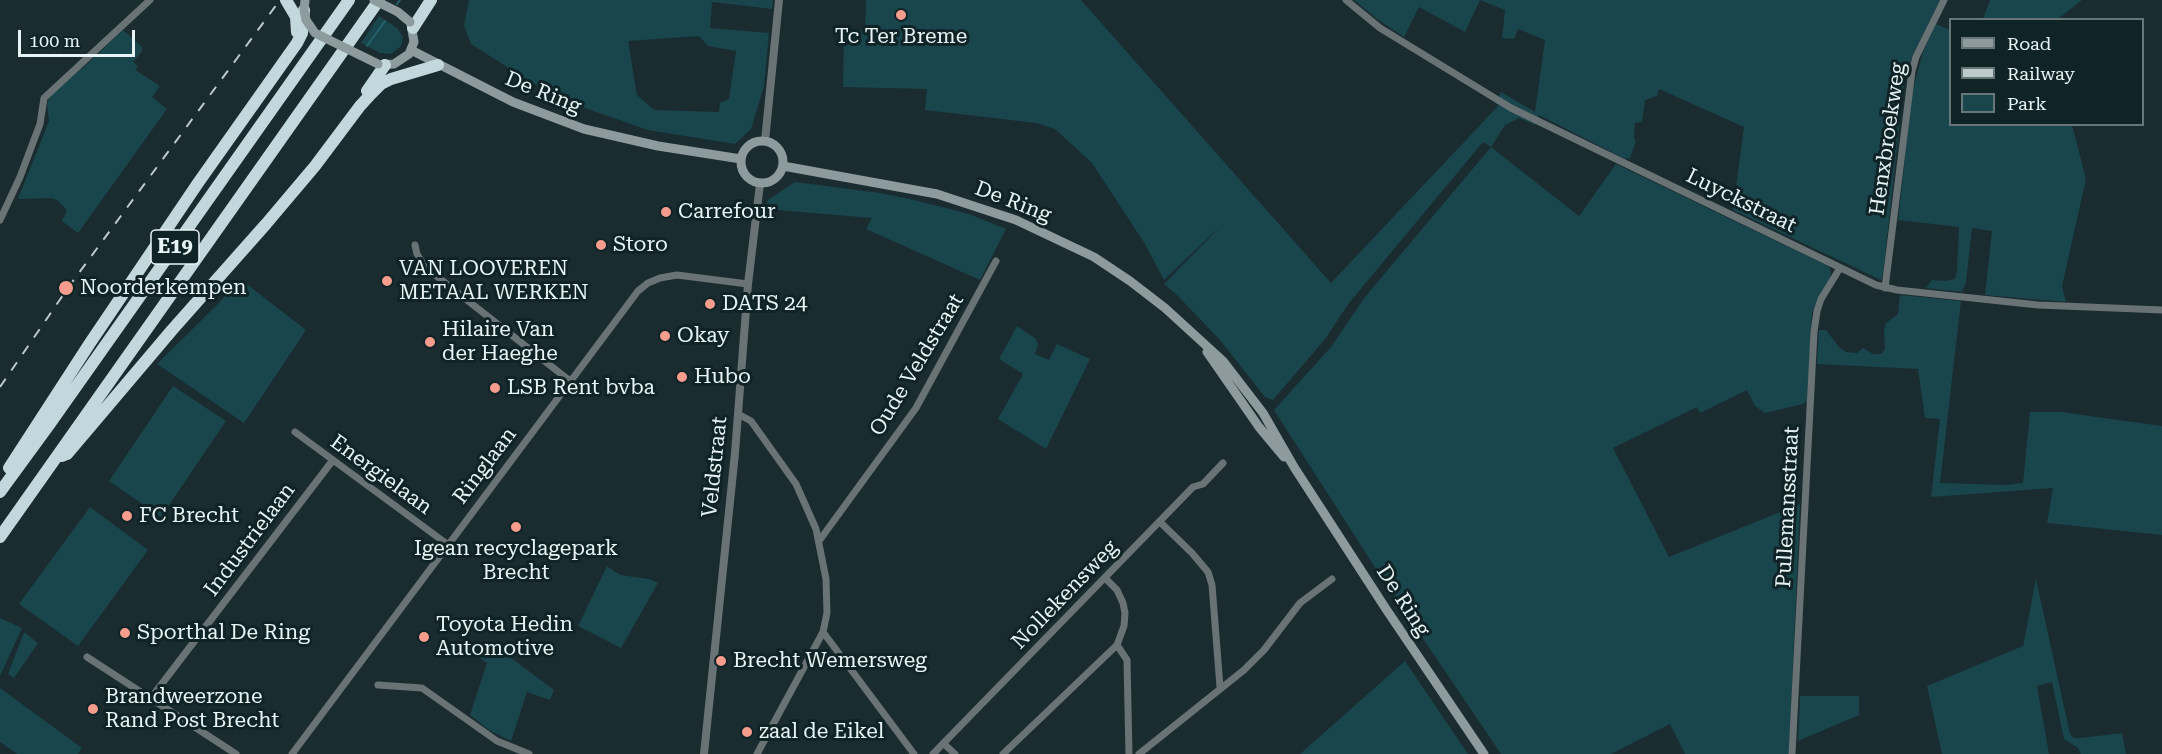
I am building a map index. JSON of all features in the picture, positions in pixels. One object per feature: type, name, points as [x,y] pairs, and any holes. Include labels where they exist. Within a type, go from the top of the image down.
[{"type":"highway","points":[[286,0],[296,17],[297,43]]},
{"type":"highway","name":"E19","points":[[0,492],[349,0]]},
{"type":"highway","name":"E19","points":[[0,537],[377,0]]},
{"type":"highway","points":[[411,25],[431,0]]},
{"type":"highway","points":[[0,487],[1,479],[90,343],[198,183],[297,43],[302,33],[305,5]]},
{"type":"highway","points":[[360,106],[381,65]]},
{"type":"highway","points":[[53,461],[67,454],[266,224],[315,166],[360,106],[386,81],[438,65]]},
{"type":"main road","points":[[305,5],[308,24],[315,33],[381,65],[398,63],[411,50],[414,42],[411,25],[398,12],[377,0]]},
{"type":"main road","name":"De Ring","points":[[411,50],[513,102],[584,129],[658,146],[741,159]]},
{"type":"main road","points":[[765,141],[776,146],[781,152],[783,166],[778,177],[773,181],[760,184],[748,178],[744,173],[741,159],[746,148],[751,144],[765,141]]},
{"type":"main road","name":"De Ring","points":[[783,166],[937,194],[1016,220],[1094,257],[1130,280],[1165,308],[1236,375],[1393,619],[1484,754]]},
{"type":"street","points":[[0,219],[20,177],[40,124],[44,98],[150,0]]},
{"type":"street","points":[[765,141],[779,0]]},
{"type":"street","name":"Luyckstraat","points":[[1346,0],[1380,28],[1511,108],[1885,288],[2069,308],[2162,310]]},
{"type":"street","name":"Henxbroekweg","points":[[1885,288],[1912,71],[1916,57],[1944,0]]},
{"type":"street","name":"Veldstraat","points":[[704,754],[738,414],[748,284],[760,184]]},
{"type":"street","points":[[415,245],[417,254],[425,267],[570,381]]},
{"type":"street","name":"Oude Veldstraat","points":[[819,541],[916,408],[996,261]]},
{"type":"street","name":"Pullemansstraat","points":[[1792,754],[1814,332],[1821,299],[1840,268]]},
{"type":"street","name":"Ringlaan","points":[[293,754],[447,544],[638,291],[648,283],[677,275],[748,284]]},
{"type":"street","points":[[738,414],[751,421],[796,484],[819,541],[826,579],[827,598],[823,632],[757,754]]},
{"type":"street","name":"Energielaan","points":[[295,432],[447,544]]},
{"type":"street","name":"Industrielaan","points":[[151,698],[333,460]]},
{"type":"street","name":"Nollekensweg","points":[[933,754],[1193,487],[1203,484],[1223,463]]},
{"type":"street","points":[[1160,522],[1208,572],[1213,598],[1220,687]]},
{"type":"street","points":[[1003,754],[1117,645],[1124,626],[1125,613],[1117,590],[1106,578]]},
{"type":"street","points":[[1139,754],[1244,670],[1264,650],[1287,617],[1300,603],[1332,579]]},
{"type":"street","points":[[823,632],[914,754]]},
{"type":"street","points":[[1117,645],[1127,660],[1129,754]]},
{"type":"street","points":[[87,657],[236,754]]},
{"type":"street","points":[[378,685],[422,688],[478,729],[525,754]]},
{"type":"street","points":[[944,744],[955,754]]},
{"type":"green space","points":[[469,0],[773,0],[772,9],[712,2],[710,28],[769,33],[764,86],[751,129],[735,144],[648,130],[582,107],[529,81],[471,44],[464,26]],"holes":[[[699,36],[708,46],[736,51],[729,99],[720,103],[719,112],[654,110],[637,95],[628,41]]]},
{"type":"green space","points":[[866,0],[1081,0],[1331,283],[1499,105],[1495,103],[1501,92],[1535,112],[1545,40],[1518,29],[1514,39],[1502,38],[1505,10],[1480,0],[1940,0],[1908,66],[1904,83],[1881,280],[1733,210],[1744,127],[1659,89],[1657,96],[1645,100],[1642,122],[1635,123],[1634,138],[1636,141],[1630,158],[1625,159],[1539,115],[1535,125],[1519,118],[1505,125],[1491,147],[1483,142],[1349,303],[1325,339],[1273,400],[1265,397],[1220,340],[1164,284],[1225,222],[1164,280],[1145,244],[1092,163],[1055,129],[1036,123],[925,110],[927,89],[843,87],[844,30],[865,31]]},
{"type":"green space","points":[[1354,0],[1480,0],[1465,32],[1419,7],[1404,37]]},
{"type":"green space","points":[[1990,0],[2082,0],[2059,18],[1983,18]]},
{"type":"green space","points":[[379,16],[397,28],[403,37],[401,46],[391,54],[380,53],[361,43]]},
{"type":"green space","points":[[1936,24],[1949,30],[1949,126],[2072,126],[2086,179],[2062,286],[2066,302],[1985,295],[1992,231],[1972,228],[1966,282],[1962,292],[1926,288],[1932,280],[1955,279],[1959,227],[1898,220],[1912,93],[1923,52]]},
{"type":"green space","points":[[123,30],[142,47],[142,51],[133,62],[138,66],[135,70],[160,86],[152,97],[167,109],[78,233],[62,221],[66,209],[57,200],[51,198],[18,199],[49,121],[47,104],[51,93],[86,65]]},
{"type":"green space","points":[[1491,147],[1579,216],[1616,164],[1828,266],[1830,269],[1831,277],[1812,313],[1807,401],[1765,413],[1755,406],[1747,390],[1700,413],[1697,407],[1613,448],[1669,557],[1800,504],[1789,754],[1685,754],[1670,724],[1611,754],[1501,754],[1376,569],[1274,410],[1331,347],[1365,297]]},
{"type":"green space","points":[[795,182],[880,193],[914,200],[969,214],[1006,229],[980,280],[866,229],[872,218],[765,209],[768,200]]},
{"type":"green space","points":[[240,279],[306,330],[244,423],[157,364]]},
{"type":"green space","points":[[1900,295],[1961,301],[1940,483],[2007,485],[2023,483],[2030,412],[2061,412],[2162,426],[2162,535],[2047,523],[2053,488],[1931,497],[1940,419],[1925,418],[1918,369],[1817,364],[1819,330],[1826,330],[1839,347],[1846,352],[1857,353],[1863,348],[1873,354],[1881,354],[1885,349],[1886,323],[1898,314]]},
{"type":"green space","points":[[1017,326],[1036,339],[1038,345],[1035,354],[1049,360],[1057,344],[1090,359],[1046,449],[998,419],[1023,374],[999,359]]},
{"type":"green space","points":[[173,386],[226,421],[161,517],[109,481]]},
{"type":"green space","points":[[90,507],[148,550],[78,646],[19,604]]},
{"type":"green space","points":[[607,566],[620,575],[649,579],[658,583],[621,648],[578,626]]},
{"type":"green space","points":[[2036,579],[2070,734],[2074,738],[2081,738],[2122,733],[2126,754],[2081,754],[2078,748],[2064,739],[2052,682],[2037,686],[2049,754],[1942,754],[1927,686],[2023,646]]},
{"type":"green space","points":[[0,618],[22,628],[0,676]]},
{"type":"green space","points":[[24,632],[38,643],[14,678],[8,674]]},
{"type":"green space","points":[[490,642],[554,690],[550,700],[527,692],[511,741],[489,730],[470,715],[487,663],[480,658]]},
{"type":"green space","points":[[1405,661],[1468,754],[1300,754]]},
{"type":"green space","points":[[0,688],[82,748],[78,754],[17,754],[0,742]]},
{"type":"green space","points":[[1800,696],[1859,696],[1859,715],[1798,741]]},
{"type":"waterway","points":[[397,4],[400,0]]},
{"type":"waterway","points":[[367,46],[385,21]]},
{"type":"railway","points":[[0,387],[70,285],[280,0]]},
{"type":"place","name":"Tc Ter Breme","points":[[901,15]]},
{"type":"place","name":"Carrefour","points":[[666,212]]},
{"type":"place","name":"Storo","points":[[601,245]]},
{"type":"place","name":"VAN LOOVEREN METAAL WERKEN","points":[[387,281]]},
{"type":"place","name":"Noorderkempen","points":[[66,288]]},
{"type":"place","name":"DATS 24","points":[[710,304]]},
{"type":"place","name":"Okay","points":[[665,336]]},
{"type":"place","name":"Hilaire Van der Haeghe","points":[[430,342]]},
{"type":"place","name":"Hubo","points":[[682,377]]},
{"type":"place","name":"LSB Rent bvba","points":[[495,388]]},
{"type":"place","name":"FC Brecht","points":[[127,516]]},
{"type":"place","name":"Igean recyclagepark Brecht","points":[[516,527]]},
{"type":"place","name":"Sporthal De Ring","points":[[125,633]]},
{"type":"place","name":"Toyota Hedin Automotive","points":[[424,637]]},
{"type":"place","name":"Brecht Wemersweg","points":[[721,661]]},
{"type":"place","name":"Brandweerzone Rand Post Brecht","points":[[93,709]]},
{"type":"place","name":"zaal de Eikel","points":[[747,732]]}]
